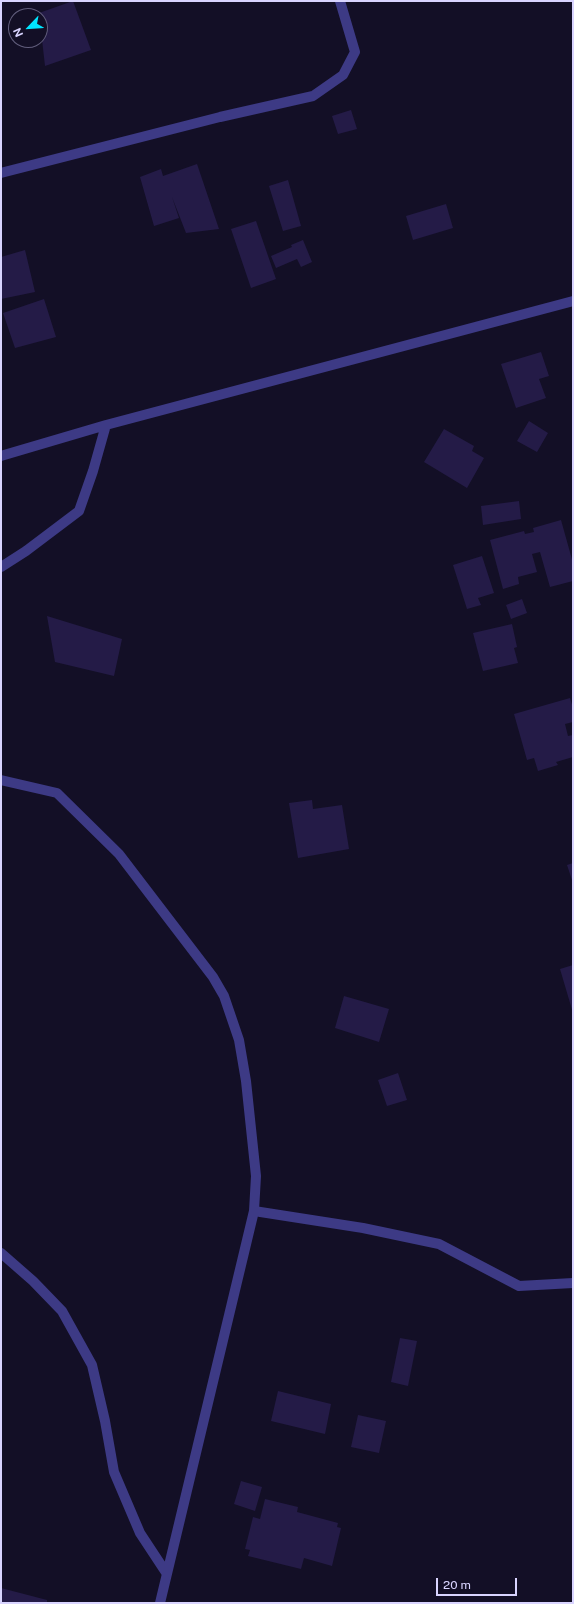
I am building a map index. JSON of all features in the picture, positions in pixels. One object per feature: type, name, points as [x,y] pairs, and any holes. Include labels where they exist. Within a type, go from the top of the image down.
[{"type":"street","points":[[1,174],[220,117],[312,96],[343,75],[355,52],[340,1]]},
{"type":"street","points":[[1,456],[106,425],[573,300]]},
{"type":"street","points":[[1,567],[26,551],[80,511],[106,425]]},
{"type":"street","points":[[1,780],[57,793],[119,854],[213,977],[224,996],[239,1040],[246,1081],[256,1176],[254,1212],[160,1603]]},
{"type":"street","points":[[254,1212],[364,1228],[439,1244],[519,1286],[573,1282]]},
{"type":"street","points":[[1,1253],[33,1281],[62,1312],[92,1365],[105,1421],[114,1472],[140,1533],[167,1574]]},
{"type":"building","points":[[73,1],[91,50],[45,66],[43,48],[48,48],[48,10]]},
{"type":"building","points":[[351,110],[357,129],[338,134],[332,116]]},
{"type":"building","points":[[197,164],[219,229],[186,233],[172,197],[179,218],[154,226],[140,177],[161,169],[163,176]]},
{"type":"building","points":[[288,180],[301,226],[283,231],[269,186]]},
{"type":"building","points":[[446,204],[453,228],[413,240],[406,216]]},
{"type":"building","points":[[256,221],[276,279],[251,288],[231,229]]},
{"type":"building","points":[[303,240],[312,262],[301,267],[297,259],[276,268],[271,256],[292,247],[291,245]]},
{"type":"building","points":[[25,250],[35,292],[1,299],[1,257]]},
{"type":"building","points":[[44,299],[56,337],[15,348],[3,313]]},
{"type":"building","points":[[541,352],[549,376],[539,379],[546,398],[516,408],[501,364]]},
{"type":"building","points":[[529,421],[548,433],[537,452],[517,441]]},
{"type":"building","points":[[444,429],[474,446],[472,451],[484,458],[467,488],[424,462]]},
{"type":"building","points":[[519,501],[521,519],[483,525],[481,506]]},
{"type":"building","points":[[561,520],[573,563],[573,581],[550,587],[540,552],[532,554],[537,572],[518,577],[519,584],[503,589],[490,540],[524,531],[525,534],[534,532],[533,528]]},
{"type":"building","points":[[482,556],[494,593],[478,598],[481,605],[467,609],[453,565]]},
{"type":"building","points":[[522,599],[527,613],[511,619],[506,605]]},
{"type":"building","points":[[47,616],[122,639],[114,676],[55,662]]},
{"type":"building","points":[[512,624],[517,647],[514,648],[518,663],[483,671],[473,633]]},
{"type":"building","points":[[570,698],[573,708],[573,722],[565,724],[568,736],[573,735],[573,757],[556,762],[558,765],[538,771],[534,758],[527,760],[514,714]]},
{"type":"building","points":[[312,800],[313,809],[342,805],[349,849],[298,858],[289,803]]},
{"type":"building","points":[[573,863],[573,883],[567,865]]},
{"type":"building","points":[[573,965],[573,1013],[560,969]]},
{"type":"building","points":[[344,996],[389,1009],[379,1042],[335,1028]]},
{"type":"building","points":[[398,1073],[407,1100],[387,1106],[378,1080]]},
{"type":"building","points":[[400,1338],[417,1341],[408,1386],[391,1382]]},
{"type":"building","points":[[278,1391],[331,1404],[325,1434],[271,1421]]},
{"type":"building","points":[[358,1415],[386,1421],[379,1453],[351,1447]]},
{"type":"building","points":[[241,1481],[262,1487],[255,1511],[234,1504]]},
{"type":"building","points":[[265,1499],[298,1507],[297,1512],[338,1523],[337,1527],[341,1528],[332,1566],[304,1558],[301,1569],[248,1556],[250,1550],[245,1549],[253,1517],[260,1519]]},
{"type":"building","points":[[1,1588],[47,1600],[47,1603],[1,1603]]}]
